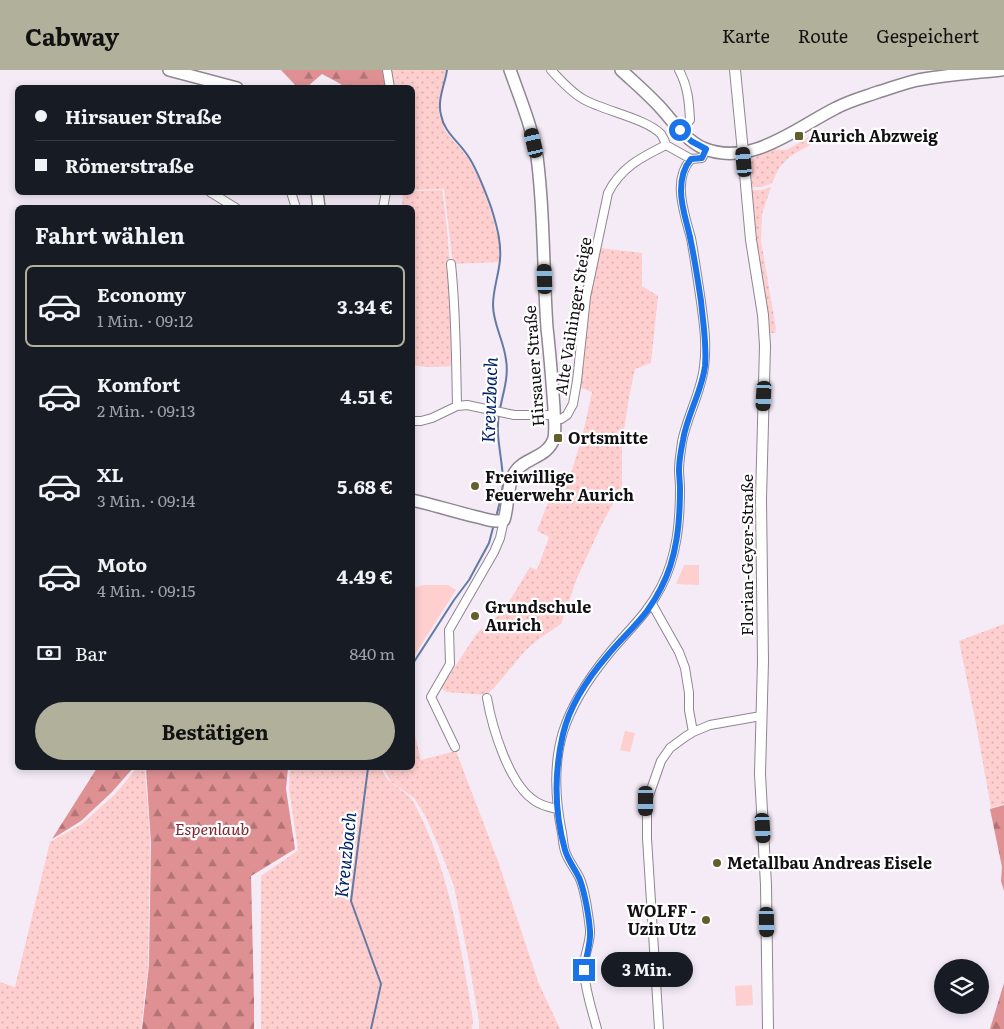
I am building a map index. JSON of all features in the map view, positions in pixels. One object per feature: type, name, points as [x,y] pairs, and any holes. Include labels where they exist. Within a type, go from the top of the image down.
[{"type":"main road","points":[[169,70],[226,85]]},
{"type":"main road","name":"Hirsauer Straße","points":[[499,521],[508,505],[509,488],[515,473],[520,467],[542,454],[554,438],[552,370],[547,326],[537,157],[530,128],[510,70]]},
{"type":"main road","points":[[621,70],[691,141],[706,149],[724,153],[744,152],[768,145],[837,107],[880,92],[917,81],[1001,70]]},
{"type":"main road","points":[[415,501],[499,521]]},
{"type":"street","points":[[386,70],[389,85]]},
{"type":"street","points":[[551,70],[581,98],[650,126],[662,135],[666,144],[691,159],[702,158],[706,149]]},
{"type":"street","points":[[679,70],[683,77],[689,100],[690,120],[680,130]]},
{"type":"street","name":"Florian-Geyer-Straße","points":[[734,70],[744,152],[751,240],[763,315],[765,346],[761,499],[762,651],[760,774],[766,885],[768,1029]]},
{"type":"street","name":"Alte Vaihinger Steige","points":[[554,417],[561,419],[567,415],[573,404],[586,297],[608,193],[614,182],[625,171],[641,158],[666,144]]},
{"type":"street","points":[[597,1029],[584,970],[590,931],[584,895],[580,879],[565,851],[557,808],[556,787],[559,752],[563,732],[579,695],[607,656],[652,604],[664,581],[674,551],[678,525],[679,469],[682,443],[704,367],[705,335],[697,272],[681,191],[682,176],[686,164],[691,159]]},
{"type":"street","points":[[215,195],[231,205]]},
{"type":"street","points":[[451,264],[456,334],[457,406]]},
{"type":"street","points":[[415,421],[432,418],[457,406],[467,405],[505,414],[554,417]]},
{"type":"street","points":[[455,747],[431,697],[450,664],[449,630],[494,552],[500,538],[499,521]]},
{"type":"street","points":[[652,604],[679,652],[685,668],[693,732]]},
{"type":"street","points":[[486,698],[499,745],[521,787],[534,801],[545,806],[557,808]]},
{"type":"street","points":[[659,1029],[646,801],[661,762],[670,748],[693,732],[710,725],[761,716]]},
{"type":"shaded area","points":[[390,70],[446,70],[440,95],[439,114],[446,132],[468,158],[481,183],[499,241],[499,262],[453,264],[444,189],[415,190],[415,85],[392,85]]},
{"type":"shaded area","points":[[811,136],[815,142],[789,157],[779,168],[772,183],[762,187],[752,187],[751,162],[754,158],[771,149],[786,150]]},
{"type":"shaded area","points":[[771,187],[762,214],[761,241],[776,329],[775,333],[771,333],[768,330],[758,263],[751,190],[762,190]]},
{"type":"shaded area","points":[[442,190],[450,278],[451,366],[415,365],[415,205],[402,205],[403,195],[415,195],[415,191]]},
{"type":"shaded area","points":[[600,248],[642,253],[642,286],[658,296],[651,363],[635,369],[629,397],[622,445],[622,487],[602,524],[577,578],[561,624],[525,651],[486,695],[446,692],[441,688],[475,636],[503,610],[530,567],[537,570],[549,537],[537,531],[550,497],[562,501],[582,438],[592,392],[578,387],[589,298]]},
{"type":"shaded area","points":[[684,565],[699,565],[699,585],[676,584]]},
{"type":"shaded area","points":[[424,585],[448,585],[456,590],[415,654],[415,587]]},
{"type":"shaded area","points":[[1004,624],[1004,804],[991,808],[959,641]]},
{"type":"shaded area","points":[[625,731],[635,733],[630,752],[620,750]]},
{"type":"shaded area","points":[[415,735],[421,760],[456,751],[498,861],[539,984],[560,1029],[479,1029],[469,962],[454,886],[426,817],[414,798],[391,782],[384,770],[415,770]]},
{"type":"shaded area","points":[[135,770],[145,770],[150,843],[148,965],[141,1029],[0,1029],[0,982],[15,987],[50,842],[82,824],[115,794]]},
{"type":"shaded area","points":[[290,770],[382,770],[387,779],[413,802],[431,841],[448,891],[464,968],[473,1020],[472,1029],[261,1029],[261,876],[298,850],[289,789]]},
{"type":"shaded area","points":[[752,985],[753,1005],[736,1006],[735,986]]},
{"type":"green space","points":[[281,70],[386,70],[389,85],[342,85],[322,74],[309,85],[295,85]]},
{"type":"green space","points":[[96,770],[131,770],[112,792],[81,821],[52,839]]},
{"type":"green space","name":"Espenlaub","points":[[146,770],[288,770],[286,789],[295,849],[251,876],[254,1029],[142,1029],[149,965],[151,843]]},
{"type":"green space","points":[[1004,805],[1004,891],[1001,881],[1002,867],[990,809]]},
{"type":"green space","points":[[1004,983],[1004,1029],[990,1029]]},
{"type":"waterway","name":"Kreuzbach","points":[[447,70],[440,104],[443,121],[449,133],[466,153],[482,183],[499,237],[500,259],[494,291],[493,312],[507,366],[500,409]]},
{"type":"waterway","name":"Kreuzbach","points":[[496,517],[503,483],[498,431],[499,413]]},
{"type":"waterway","name":"Kreuzbach","points":[[415,660],[469,580],[489,543],[494,524]]},
{"type":"waterway","name":"Kreuzbach","points":[[368,770],[351,901],[381,984],[371,1029]]},
{"type":"place","name":"Aurich Abzweig","points":[[799,136]]},
{"type":"place","name":"Ortsmitte","points":[[558,438]]},
{"type":"place","name":"Freiwillige Feuerwehr Aurich","points":[[475,486]]},
{"type":"place","name":"Grundschule Aurich","points":[[475,616]]},
{"type":"place","name":"Metallbau Andreas Eisele","points":[[717,863]]},
{"type":"place","name":"WOLFF - Uzin Utz","points":[[706,920]]},
{"type":"route","points":[[584,970],[590,931],[580,879],[565,851],[557,808],[556,787],[560,747],[563,732],[579,695],[607,656],[647,611],[667,573],[674,551],[678,525],[679,469],[682,443],[704,367],[705,335],[697,272],[681,191],[682,176],[686,164],[691,159],[702,158],[706,149],[691,141],[680,130]]}]
